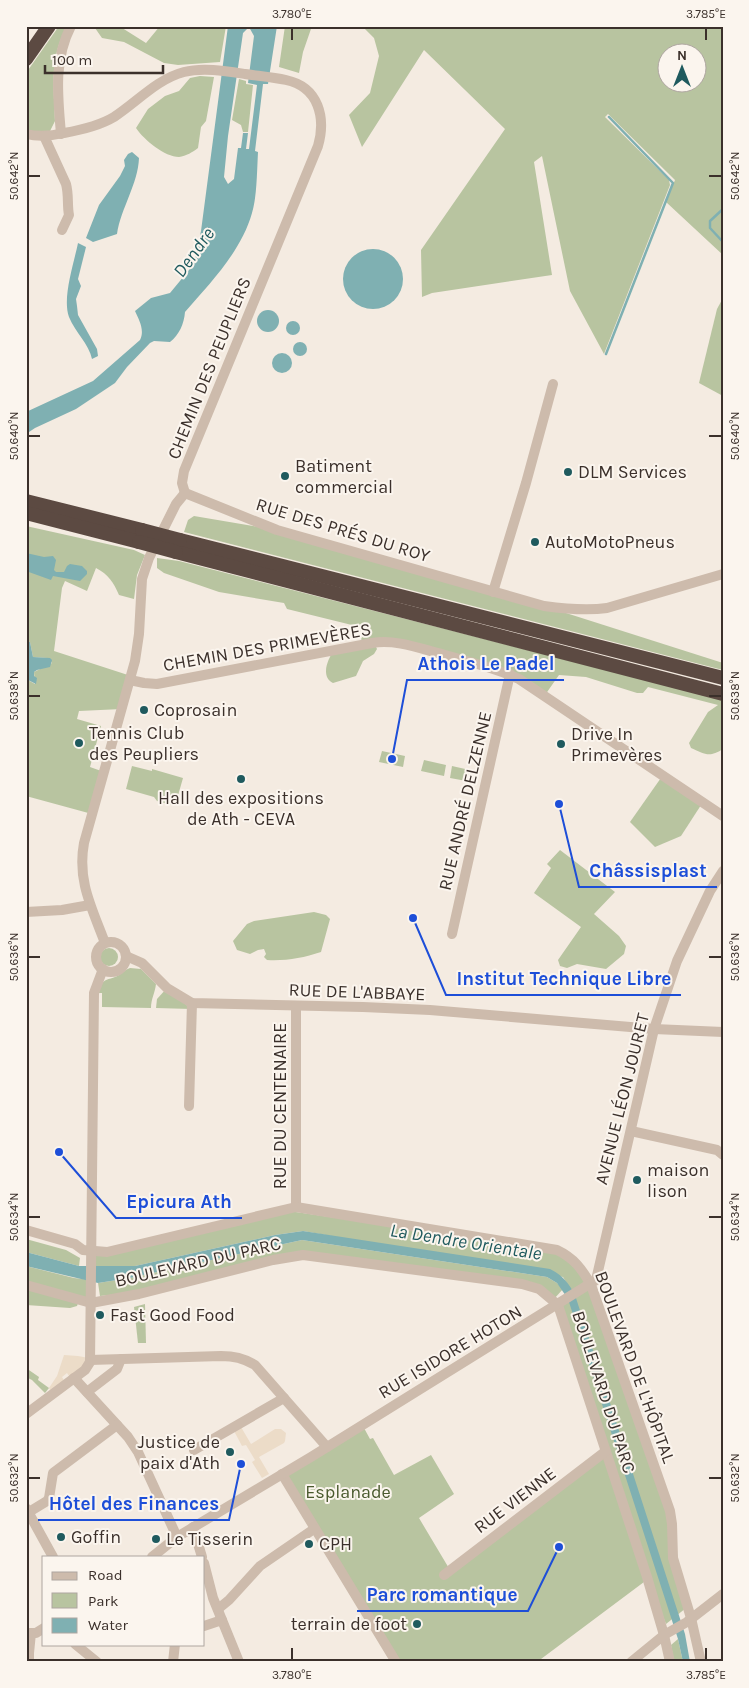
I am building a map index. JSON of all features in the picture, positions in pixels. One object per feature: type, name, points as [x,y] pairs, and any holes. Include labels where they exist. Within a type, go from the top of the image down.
[{"type":"highway","points":[[26,59],[49,26]]},
{"type":"highway","points":[[26,501],[44,511],[723,694]]},
{"type":"highway","points":[[26,513],[44,511]]},
{"type":"highway","points":[[178,546],[723,678]]},
{"type":"street","points":[[61,134],[57,88],[58,66],[64,39],[71,26]]},
{"type":"street","name":"CHEMIN DES PEUPLIERS","points":[[33,137],[91,128],[114,117],[166,80],[177,74],[192,70],[218,70],[288,80],[302,86],[316,102],[321,112],[321,136],[184,471],[182,483],[185,493]]},
{"type":"street","points":[[33,137],[66,184],[69,215],[62,230]]},
{"type":"street","points":[[493,592],[553,384]]},
{"type":"street","points":[[105,943],[90,905],[82,870],[83,846],[130,680],[139,635],[142,579],[149,558],[176,504],[185,493]]},
{"type":"street","name":"RUE DES PRÉS DU ROY","points":[[185,493],[277,530],[544,606],[591,610],[608,608],[723,574]]},
{"type":"street","name":"CHEMIN DES PRIMEVÈRES","points":[[130,680],[144,684],[157,684],[385,642],[413,647],[488,666],[510,674],[530,685],[723,816]]},
{"type":"street","name":"RUE ANDRÉ DELZENNE","points":[[452,934],[510,674]]},
{"type":"street","name":"AVENUE LÉON JOURET","points":[[591,1285],[596,1280],[654,1029],[677,961],[710,891],[723,871]]},
{"type":"street","points":[[26,912],[62,910],[90,905]]},
{"type":"street","points":[[113,942],[122,947],[126,956],[121,969],[112,972],[102,969],[96,956],[100,947],[105,943],[113,942]]},
{"type":"street","name":"RUE DE L'ABBAYE","points":[[126,956],[142,963],[167,988],[192,1003],[430,1010],[654,1029],[723,1032]]},
{"type":"street","points":[[26,1414],[88,1368],[90,1360],[94,993],[102,969]]},
{"type":"street","points":[[189,1106],[192,1003]]},
{"type":"street","name":"RUE DU CENTENAIRE","points":[[296,1006],[296,1207]]},
{"type":"street","points":[[631,1131],[717,1150],[723,1154]]},
{"type":"street","name":"BOULEVARD DE L'HÔPITAL","points":[[91,1254],[116,1251],[296,1207],[557,1250],[570,1256],[582,1270],[591,1285],[670,1511],[672,1558],[700,1662]]},
{"type":"street","points":[[26,1230],[75,1244],[91,1254]]},
{"type":"street","name":"BOULEVARD DU PARC","points":[[91,1299],[139,1294],[273,1260],[303,1255],[522,1284],[539,1289],[558,1305],[667,1633],[670,1662]]},
{"type":"street","points":[[26,1285],[91,1299]]},
{"type":"street","name":"RUE ISIDORE HOTON","points":[[154,1556],[177,1537],[193,1527],[591,1285]]},
{"type":"street","points":[[90,1360],[235,1356],[246,1360],[255,1366],[327,1447]]},
{"type":"street","points":[[87,1392],[117,1369],[121,1359]]},
{"type":"street","points":[[74,1378],[117,1425],[138,1452],[177,1537]]},
{"type":"street","points":[[194,1450],[284,1398]]},
{"type":"street","points":[[51,1552],[28,1510],[47,1501],[53,1473],[117,1425]]},
{"type":"street","name":"RUE VIENNE","points":[[444,1575],[606,1451]]},
{"type":"street","points":[[282,1474],[395,1662]]},
{"type":"street","points":[[193,1527],[202,1556]]},
{"type":"street","points":[[218,1609],[229,1600],[260,1566],[314,1529]]},
{"type":"street","points":[[205,1566],[218,1609],[239,1662]]},
{"type":"street","points":[[631,1662],[667,1633],[689,1620],[723,1594]]},
{"type":"street","points":[[205,1626],[222,1620]]},
{"type":"street","points":[[29,1662],[28,1631],[36,1633],[42,1629]]},
{"type":"street","points":[[77,1646],[97,1662]]},
{"type":"street","points":[[174,1662],[175,1646]]},
{"type":"green space","points":[[59,26],[67,26],[61,38],[55,61],[55,121],[50,131],[37,132],[26,130],[26,73]]},
{"type":"green space","points":[[96,26],[119,26],[146,43],[160,26],[226,26],[220,62],[178,65],[164,63],[124,42],[102,38],[95,28]]},
{"type":"green space","points":[[285,26],[312,26],[303,52],[299,73],[279,67]]},
{"type":"green space","points":[[362,26],[723,26],[723,255],[666,202],[675,180],[608,114],[605,117],[669,180],[670,185],[604,354],[570,291],[542,156],[534,162],[552,275],[432,293],[422,297],[421,250],[505,129],[424,50],[362,147],[349,115],[370,93],[379,56],[374,38]]},
{"type":"green space","points":[[200,76],[214,77],[206,121],[201,127],[198,148],[189,154],[179,157],[167,154],[144,138],[136,128],[148,109],[165,96],[179,91],[190,78]]},
{"type":"green space","points":[[239,79],[246,81],[246,84],[253,85],[248,132],[243,132],[241,125],[232,120]]},
{"type":"green space","points":[[723,298],[723,396],[699,383],[717,309]]},
{"type":"green space","points":[[194,516],[277,530],[544,606],[723,663],[723,670],[184,532],[188,520]]},
{"type":"green space","points":[[26,526],[134,550],[145,555],[137,575],[134,599],[119,595],[110,579],[96,568],[87,591],[65,581],[62,588],[54,651],[131,676],[122,709],[79,711],[77,719],[101,726],[90,767],[104,772],[92,814],[26,796],[26,679],[35,684],[34,672],[52,663],[47,658],[33,657],[30,642],[26,641]]},
{"type":"green space","points":[[157,558],[179,561],[723,700],[723,749],[707,754],[691,748],[689,743],[708,712],[718,705],[648,687],[643,693],[637,693],[586,677],[559,675],[545,695],[530,685],[406,645],[375,645],[377,649],[374,654],[363,661],[356,676],[333,683],[329,680],[326,672],[329,658],[334,650],[362,645],[360,627],[287,609],[284,603],[219,592],[164,573],[157,568]]},
{"type":"green space","points":[[382,751],[405,756],[403,767],[379,762]]},
{"type":"green space","points":[[424,760],[446,765],[444,776],[421,771]]},
{"type":"green space","points":[[132,766],[152,771],[152,769],[183,778],[175,806],[157,801],[154,797],[126,789]]},
{"type":"green space","points":[[452,766],[474,771],[472,782],[450,778]]},
{"type":"green space","points":[[663,775],[703,802],[681,836],[655,847],[630,822]]},
{"type":"green space","points":[[560,850],[615,892],[594,914],[619,936],[626,946],[624,954],[606,969],[577,964],[567,968],[560,966],[558,960],[581,927],[534,893],[551,868],[547,864]]},
{"type":"green space","points":[[314,912],[326,915],[330,919],[321,952],[294,959],[267,960],[264,957],[266,954],[264,949],[250,954],[237,950],[233,941],[247,924],[254,921]]},
{"type":"green space","points":[[105,948],[113,948],[118,953],[116,964],[105,966],[100,961],[100,953]]},
{"type":"green space","points":[[130,968],[141,969],[156,984],[151,1008],[102,1007],[102,993],[98,993],[104,981]]},
{"type":"green space","points":[[167,988],[191,1009],[156,1008],[157,999]]},
{"type":"green space","name":"Esplanade","points":[[282,1210],[557,1250],[582,1270],[670,1511],[686,1608],[666,1624],[648,1579],[537,1662],[396,1662],[282,1474],[364,1428],[370,1439],[373,1438],[394,1475],[431,1455],[454,1494],[419,1518],[450,1570],[606,1451],[558,1305],[574,1295],[563,1277],[303,1231],[275,1235],[135,1266],[91,1267],[91,1252]]},
{"type":"green space","points":[[26,1239],[66,1250],[80,1258],[79,1266],[26,1252]]},
{"type":"green space","points":[[302,1240],[547,1277],[563,1289],[554,1299],[541,1287],[303,1253],[139,1292],[100,1296],[98,1283],[130,1278]]},
{"type":"green space","points":[[26,1266],[74,1278],[91,1280],[91,1302],[78,1303],[77,1306],[70,1308],[26,1305]]},
{"type":"green space","points":[[145,1304],[146,1343],[138,1343],[134,1307]]},
{"type":"green space","points":[[26,1368],[39,1377],[38,1380],[49,1388],[45,1393],[32,1380],[26,1377]]},
{"type":"green space","points":[[678,1639],[683,1662],[674,1662],[671,1645]]},
{"type":"shaded area","points":[[64,1355],[89,1358],[72,1380],[67,1373],[62,1377],[66,1384],[53,1394],[49,1388],[57,1376]]},
{"type":"shaded area","points":[[241,1427],[251,1444],[275,1429],[281,1429],[286,1433],[284,1443],[259,1457],[269,1474],[262,1478],[252,1462],[255,1460],[246,1445],[242,1446],[234,1431]]},
{"type":"water","points":[[228,26],[277,26],[268,84],[263,84],[255,151],[258,152],[254,207],[247,227],[233,254],[185,312],[180,329],[170,342],[154,341],[150,343],[127,367],[115,383],[76,409],[26,434],[26,412],[93,381],[140,340],[142,329],[135,311],[151,298],[170,293],[189,270],[195,258],[201,231]],"holes":[[[249,27],[254,36],[248,83],[257,85],[249,149],[246,149],[248,133],[243,133],[241,148],[238,148],[234,179],[228,184],[224,177],[228,136],[243,33]]]},
{"type":"water","points":[[132,152],[139,158],[138,168],[117,234],[93,242],[86,238],[99,205],[120,176],[125,166],[124,160]]},
{"type":"water","points":[[78,243],[86,247],[78,279],[81,286],[76,299],[78,315],[97,349],[98,356],[92,359],[88,348],[69,317],[67,309],[68,291]]},
{"type":"water","points":[[373,249],[390,254],[398,262],[403,279],[398,296],[390,304],[373,309],[356,304],[348,296],[343,279],[348,262],[356,254]]},
{"type":"water","points":[[268,310],[278,317],[279,321],[272,331],[268,332],[258,325],[257,321],[264,311]]},
{"type":"water","points":[[290,321],[296,321],[300,328],[296,335],[290,335],[286,331],[286,325]]},
{"type":"water","points":[[297,342],[303,342],[307,349],[303,356],[297,356],[293,352],[293,346]]},
{"type":"water","points":[[278,353],[286,353],[292,359],[292,367],[286,373],[278,373],[272,367],[272,359]]},
{"type":"water","points":[[26,553],[44,557],[53,556],[56,560],[54,570],[56,572],[64,572],[70,564],[82,566],[87,571],[87,574],[80,581],[53,576],[51,580],[26,571]]},
{"type":"water","points":[[26,641],[30,642],[33,657],[50,658],[52,660],[50,667],[34,672],[34,676],[37,678],[36,684],[26,679]]},
{"type":"water","points":[[303,1231],[550,1269],[565,1280],[575,1295],[685,1634],[690,1662],[683,1662],[678,1639],[568,1299],[557,1283],[547,1277],[302,1240],[130,1278],[98,1283],[26,1266],[26,1252],[79,1266],[135,1266],[275,1235]]},
{"type":"waterway","points":[[606,354],[673,183],[609,117]]},
{"type":"waterway","points":[[723,209],[710,221],[710,228],[723,242]]},
{"type":"place","name":"DLM Services","points":[[568,472]]},
{"type":"place","name":"Batiment commercial","points":[[285,476]]},
{"type":"place","name":"AutoMotoPneus","points":[[535,542]]},
{"type":"place","name":"Coprosain","points":[[144,710]]},
{"type":"place","name":"Tennis Club des Peupliers","points":[[79,743]]},
{"type":"place","name":"Drive In Primevères","points":[[561,744]]},
{"type":"place","name":"Athois Le Padel","points":[[392,759]]},
{"type":"place","name":"Hall des expositions de Ath - CEVA","points":[[241,779]]},
{"type":"place","name":"Châssisplast","points":[[559,804]]},
{"type":"place","name":"Institut Technique Libre","points":[[413,918]]},
{"type":"place","name":"Epicura Ath","points":[[59,1152]]},
{"type":"place","name":"maison lison","points":[[637,1180]]},
{"type":"place","name":"Fast Good Food","points":[[100,1315]]},
{"type":"place","name":"Justice de paix d'Ath","points":[[230,1452]]},
{"type":"place","name":"Hôtel des Finances","points":[[241,1464]]},
{"type":"place","name":"Goffin","points":[[61,1537]]},
{"type":"place","name":"Le Tisserin","points":[[156,1539]]},
{"type":"place","name":"CPH","points":[[309,1544]]},
{"type":"place","name":"Parc romantique","points":[[559,1547]]},
{"type":"place","name":"terrain de foot","points":[[417,1624]]},
{"type":"water label","name":"Dendre","points":[[193,252]]},
{"type":"water label","name":"La Dendre Orientale","points":[[466,1241]]}]
